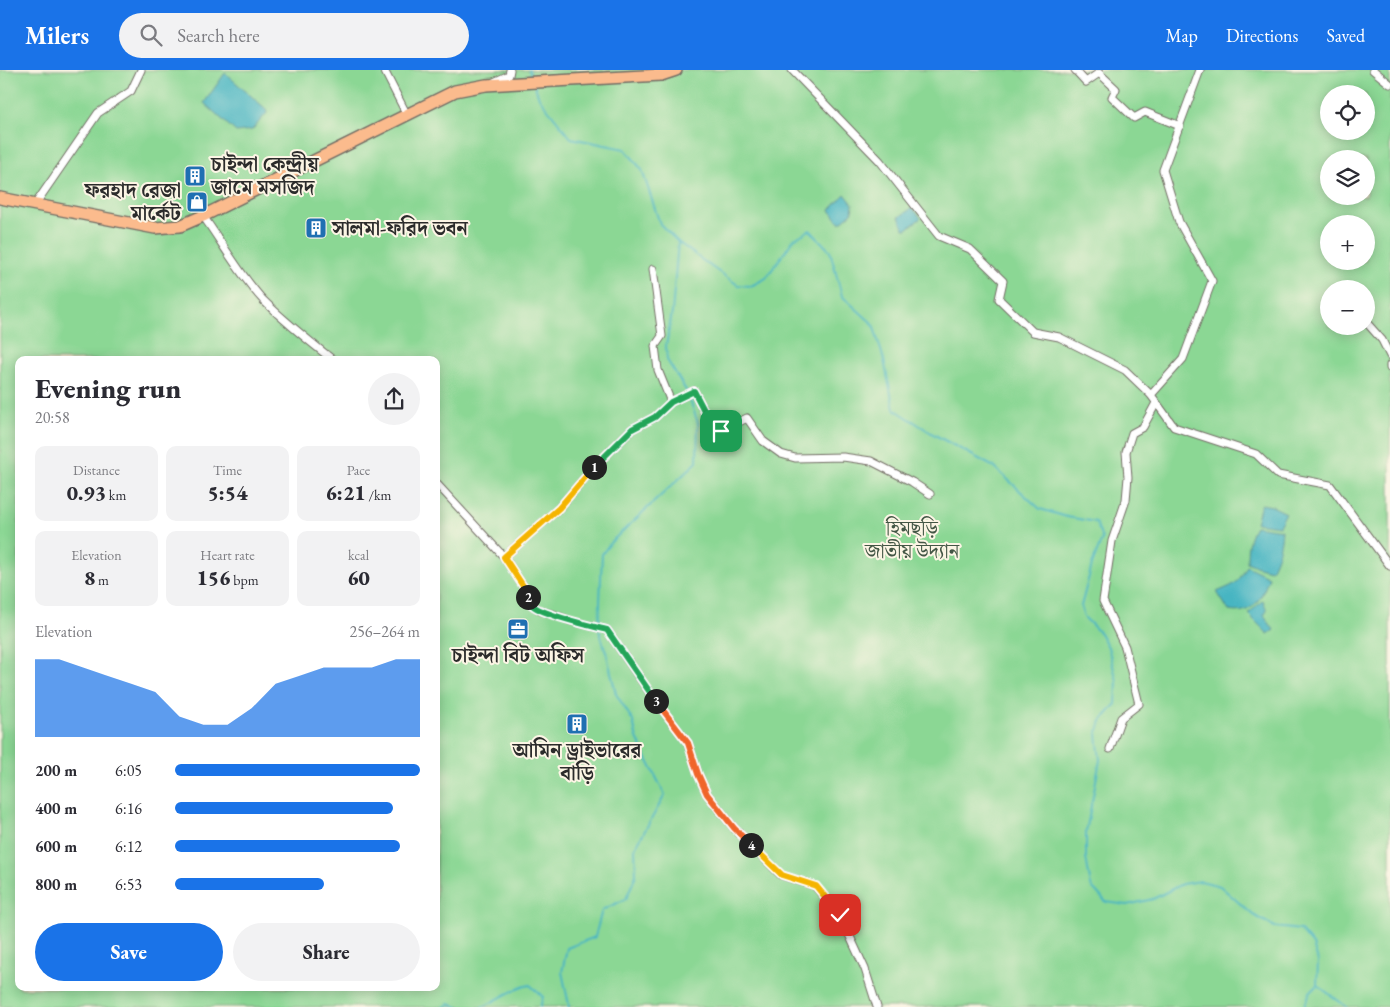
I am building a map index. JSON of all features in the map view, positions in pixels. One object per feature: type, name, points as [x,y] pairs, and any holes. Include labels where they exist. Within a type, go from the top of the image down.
[{"type":"highway","points":[[0,198],[155,228],[180,226],[455,91],[486,85],[661,75],[676,70]]},
{"type":"street","points":[[34,206],[98,113],[132,91],[141,70]]},
{"type":"street","points":[[384,70],[407,115]]},
{"type":"street","points":[[486,85],[509,75],[510,70]]},
{"type":"street","points":[[792,70],[880,161],[939,236],[970,249],[1003,281],[999,299],[1033,332],[1059,337],[1125,370],[1151,395],[1174,427],[1256,454],[1278,475],[1330,485],[1390,566]]},
{"type":"street","points":[[1075,70],[1086,82],[1098,73],[1116,89],[1112,97],[1134,118],[1145,112],[1180,126]]},
{"type":"street","points":[[1151,395],[1183,359],[1212,281],[1179,222],[1163,170],[1200,70]]},
{"type":"street","points":[[1372,70],[1390,84]]},
{"type":"street","points":[[203,216],[233,261],[263,299],[299,333],[328,356]]},
{"type":"street","points":[[652,269],[662,336],[655,346],[658,370],[675,400]]},
{"type":"street","points":[[1375,332],[1382,340],[1390,356]]},
{"type":"street","points":[[504,557],[559,508],[593,468],[632,429],[655,417],[675,400],[694,391],[709,420],[721,431],[747,418],[763,441],[781,454],[795,458],[842,457],[871,461],[912,482],[930,494]]},
{"type":"street","points":[[1110,749],[1121,718],[1139,704],[1125,647],[1103,601],[1112,541],[1126,500],[1128,476],[1126,452],[1132,433],[1143,427],[1156,403]]},
{"type":"street","points":[[440,487],[504,557],[525,589],[532,605],[542,611],[607,630],[652,696],[688,743],[707,794],[734,828],[782,875],[816,886],[840,915],[865,969],[877,1007]]},
{"type":"green space","name":"হিমছড়ি জাতীয় উদ্যান","points":[[0,70],[1390,70],[1390,1007],[0,1007]]},
{"type":"water","points":[[225,73],[266,109],[267,113],[252,130],[236,132],[204,103]]},
{"type":"water","points":[[845,194],[853,204],[852,213],[840,223],[830,210]]},
{"type":"water","points":[[912,208],[921,218],[907,229],[904,229],[899,217]]},
{"type":"water","points":[[1261,504],[1272,506],[1286,513],[1279,526],[1256,523]]},
{"type":"water","points":[[1255,526],[1282,530],[1279,551],[1271,570],[1247,562],[1248,543]]},
{"type":"water","points":[[1247,566],[1269,577],[1260,598],[1251,608],[1238,612],[1229,611],[1217,592],[1235,583]]},
{"type":"water","points":[[1263,600],[1267,611],[1264,615],[1274,630],[1268,634],[1248,614]]},
{"type":"waterway","points":[[529,70],[531,77]]},
{"type":"waterway","points":[[535,86],[539,98],[571,138],[625,149],[642,170],[660,224],[678,242],[738,285],[751,286],[766,278],[794,239],[810,230],[830,251],[842,296],[873,324],[884,360],[894,409],[933,434],[994,467],[1040,509],[1067,517],[1096,522],[1102,539],[1092,565],[1081,606],[1084,617],[1100,633],[1108,647],[1117,681],[1116,704],[1101,721],[1097,734],[1100,760],[1086,832],[1086,858],[1091,886],[1106,902],[1127,905],[1153,899],[1182,884],[1201,881],[1220,886],[1253,915],[1275,927],[1300,930],[1313,945],[1318,961],[1317,985],[1347,1007]]},
{"type":"waterway","points":[[678,242],[672,313],[666,346],[667,360],[687,392]]},
{"type":"waterway","points":[[599,626],[602,554],[611,542],[697,462],[698,423],[689,397]]},
{"type":"waterway","points":[[568,1007],[562,972],[567,948],[595,937],[602,910],[626,899],[636,875],[635,848],[665,795],[642,749],[633,721],[616,694],[599,630]]},
{"type":"waterway","points":[[482,1007],[512,991],[530,985],[543,997],[540,1007]]},
{"type":"waterway","points":[[1304,1007],[1310,992],[1317,985]]},
{"type":"waterway","points":[[444,1007],[449,1004],[458,1007]]},
{"type":"place","name":"চাইন্দা কেন্দ্রীয় জামে মসজিদ","points":[[195,176]]},
{"type":"place","name":"ফরহাদ রেজা মার্কেট","points":[[197,202]]},
{"type":"place","name":"সালমা-ফরিদ ভবন","points":[[316,228]]},
{"type":"place","name":"চাইন্দা বিট অফিস","points":[[518,629]]},
{"type":"place","name":"আমিন ড্রাইভারের বাড়ি","points":[[577,724]]},
{"type":"route","points":[[721,431],[709,420],[694,391],[671,402],[655,417],[632,429],[593,468],[559,508],[504,557],[525,589],[532,605],[542,611],[571,621],[607,630],[668,719],[688,743],[698,774],[707,794],[715,805],[734,828],[782,875],[816,886],[840,915]]}]
